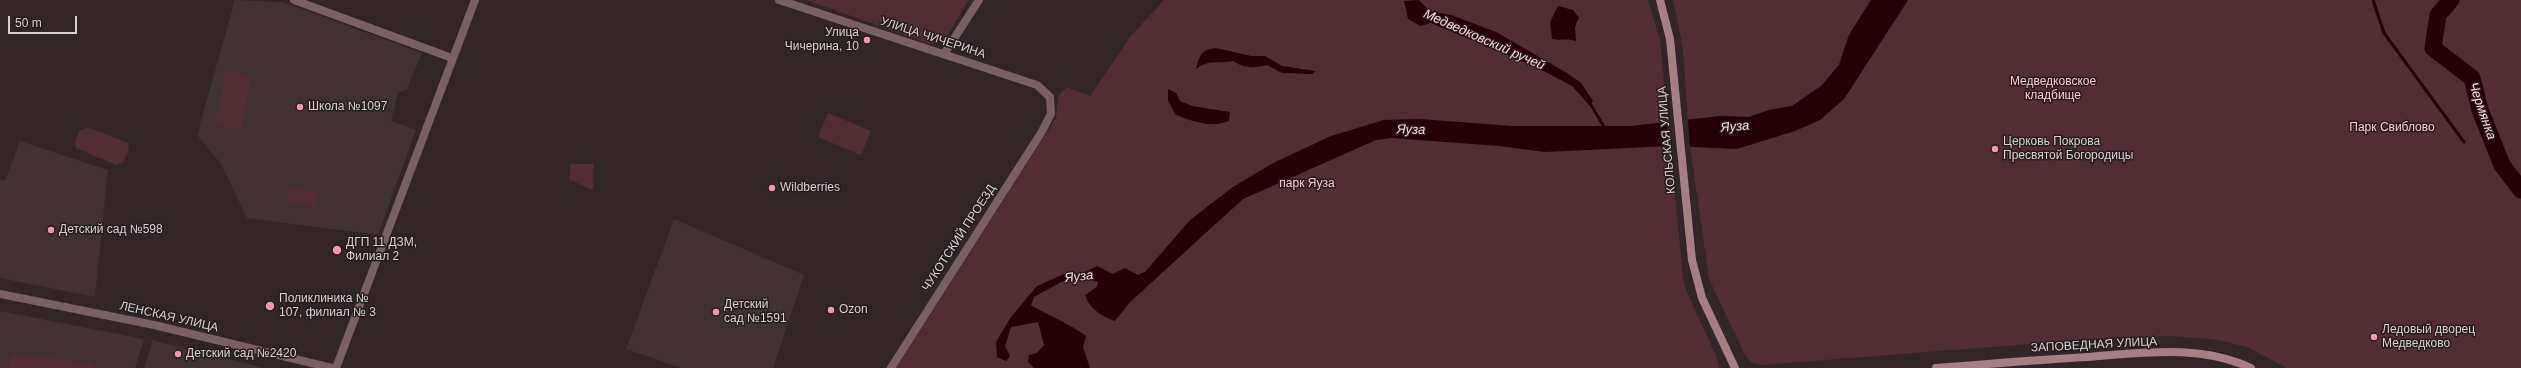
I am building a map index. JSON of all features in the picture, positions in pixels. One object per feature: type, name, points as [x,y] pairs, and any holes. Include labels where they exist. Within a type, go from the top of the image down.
[{"type":"main road","name":"КОЛЬСКАЯ УЛИЦА","points":[[1660,0],[1670,39],[1681,164],[1692,260],[1702,298],[1735,368]]},
{"type":"main road","name":"ЗАПОВЕДНАЯ УЛИЦА","points":[[1936,368],[2154,352],[2197,353],[2234,360],[2251,368]]},
{"type":"street","points":[[294,0],[452,58]]},
{"type":"street","points":[[336,368],[475,0]]},
{"type":"street","name":"УЛИЦА ЧИЧЕРИНА","points":[[779,0],[1037,85],[1044,90],[1052,105],[1047,122]]},
{"type":"street","points":[[944,54],[979,0]]},
{"type":"street","name":"ЧУКОТСКИЙ ПРОЕЗД","points":[[891,368],[1047,122]]},
{"type":"street","name":"ЛЕНСКАЯ УЛИЦА","points":[[0,294],[154,325],[311,366],[332,368]]},
{"type":"shaded area","name":"Школа №1097","points":[[235,0],[283,2],[422,53],[407,89],[398,93],[391,121],[416,130],[378,235],[247,218],[221,164],[197,135]]},
{"type":"shaded area","name":"Детский сад №598","points":[[20,141],[108,170],[95,297],[0,278],[0,180],[5,181]]},
{"type":"shaded area","name":"Детский сад №1591","points":[[674,219],[804,275],[773,368],[681,368],[626,349]]},
{"type":"shaded area","points":[[0,311],[144,339],[135,368],[0,368]]},
{"type":"shaded area","name":"Детский сад №2420","points":[[152,340],[264,368],[145,368]]},
{"type":"green space","points":[[806,0],[969,0],[944,41],[930,44]]},
{"type":"green space","name":"парк Яуза","points":[[1164,0],[1648,0],[1660,40],[1683,278],[1686,290],[1717,358],[1719,368],[896,368],[1056,118],[1058,96],[1067,87],[1090,96],[1131,36]]},
{"type":"green space","points":[[1673,0],[1871,0],[1849,35],[1839,65],[1821,86],[1792,106],[1769,110],[1749,117],[1720,116],[1688,121],[1683,49]]},
{"type":"green space","name":"Парк Свиблово","points":[[1908,0],[2521,0],[2521,368],[2287,368],[2247,347],[2212,339],[2169,336],[2106,338],[1761,365],[1751,362],[1745,355],[1709,279],[1690,146],[1737,149],[1844,99]]},
{"type":"green space","points":[[226,71],[251,76],[241,130],[215,125]]},
{"type":"green space","points":[[828,113],[871,131],[861,155],[818,137]]},
{"type":"green space","points":[[88,127],[128,143],[129,150],[123,163],[116,165],[76,148],[75,142],[79,131]]},
{"type":"green space","points":[[570,164],[594,164],[593,190],[570,180]]},
{"type":"green space","points":[[288,188],[318,192],[316,207],[286,203]]},
{"type":"green space","points":[[11,354],[94,363],[93,368],[9,368]]},
{"type":"water","points":[[1419,0],[1430,11],[1451,15],[1496,32],[1567,73],[1581,83],[1593,101],[1589,105],[1572,86],[1536,67],[1431,23],[1420,26],[1408,19],[1404,1]]},
{"type":"water","name":"Яуза","points":[[1871,0],[1908,0],[1844,99],[1820,120],[1795,131],[1737,149],[1670,146],[1545,152],[1499,146],[1392,138],[1376,140],[1243,199],[1129,303],[1115,321],[1097,312],[1087,300],[1085,295],[1097,287],[1098,282],[1092,280],[1063,281],[1034,297],[1031,305],[1073,327],[1086,336],[1083,347],[1090,368],[1034,368],[1028,362],[1029,355],[1037,353],[1044,345],[1038,322],[1011,327],[1005,346],[1010,356],[1006,361],[997,357],[996,342],[1011,317],[1037,286],[1064,274],[1081,274],[1097,266],[1113,274],[1125,268],[1138,275],[1145,272],[1190,220],[1233,187],[1273,163],[1331,136],[1384,120],[1420,119],[1512,126],[1630,126],[1720,116],[1749,117],[1769,110],[1792,106],[1821,86],[1839,65],[1849,35]]},
{"type":"water","points":[[1558,6],[1573,10],[1579,18],[1575,27],[1576,41],[1552,39],[1550,22]]},
{"type":"water","points":[[1216,48],[1251,56],[1265,56],[1282,66],[1316,71],[1312,74],[1282,73],[1267,65],[1250,67],[1233,61],[1205,64],[1196,69],[1200,56],[1207,50]]},
{"type":"water","points":[[1168,89],[1176,93],[1180,101],[1192,106],[1230,112],[1229,121],[1209,124],[1196,122],[1176,115],[1168,101]]},
{"type":"pier","points":[[1688,119],[1690,148],[1670,148],[1667,121]]},
{"type":"waterway","points":[[2373,0],[2384,33],[2464,142]]},
{"type":"waterway","name":"Чермянка","points":[[2451,0],[2438,15],[2433,48],[2472,78],[2480,110],[2502,165],[2521,190]]},
{"type":"waterway","name":"Медведковский ручей","points":[[1588,100],[1606,130]]},
{"type":"place","name":"Улица Чичерина, 10","points":[[867,40]]},
{"type":"place","name":"Школа №1097","points":[[300,107]]},
{"type":"place","name":"Церковь Покрова Пресвятой Богородицы","points":[[1995,149]]},
{"type":"place","name":"Wildberries","points":[[772,188]]},
{"type":"place","name":"Детский сад №598","points":[[51,230]]},
{"type":"place","name":"ДГП 11 ДЗМ, Филиал 2","points":[[337,250]]},
{"type":"place","name":"Поликлиника № 107, филиал № 3","points":[[270,306]]},
{"type":"place","name":"Ozon","points":[[831,310]]},
{"type":"place","name":"Детский сад №1591","points":[[716,312]]},
{"type":"place","name":"Ледовый дворец Медведково","points":[[2374,337]]},
{"type":"place","name":"Детский сад №2420","points":[[178,354]]},
{"type":"park label","name":"Медведковское кладбище","points":[[2053,89]]}]
